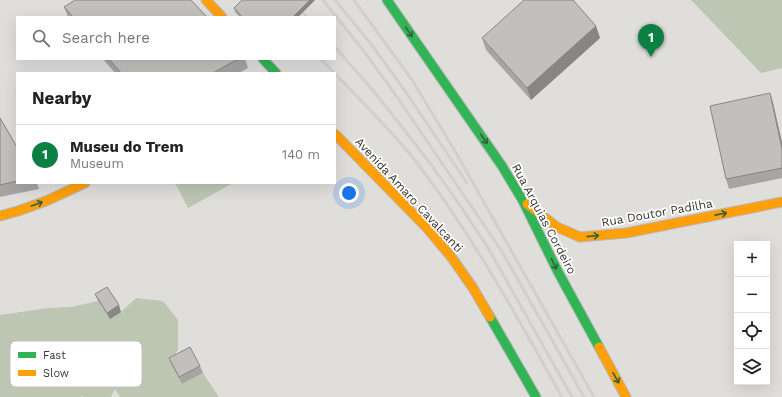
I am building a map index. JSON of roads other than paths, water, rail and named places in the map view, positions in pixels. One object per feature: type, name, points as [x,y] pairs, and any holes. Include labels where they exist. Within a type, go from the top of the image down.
[{"type":"main road","points":[[206,0],[221,16]]},
{"type":"main road","name":"Rua Arquias Cordeiro","points":[[387,0],[482,136],[523,200],[561,276],[626,397]]},
{"type":"main road","points":[[264,60],[272,72]]},
{"type":"main road","name":"Avenida Amaro Cavalcanti","points":[[336,135],[427,228],[452,258],[473,288],[536,397]]},
{"type":"main road","points":[[0,216],[46,201],[83,184]]},
{"type":"main road","name":"Rua Doutor Padilha","points":[[523,200],[557,227],[580,237],[626,233],[782,202]]},
{"type":"railway","points":[[291,0],[306,16]]},
{"type":"railway","points":[[323,0],[336,16]]},
{"type":"railway","points":[[335,0],[371,44],[403,88],[467,183]]},
{"type":"railway","points":[[354,0],[412,80],[455,151],[594,397]]},
{"type":"railway","points":[[336,16],[395,94],[503,253],[584,397]]},
{"type":"railway","points":[[336,48],[376,94],[406,132],[459,204],[487,246],[572,397]]},
{"type":"railway","points":[[322,60],[333,72]]},
{"type":"railway","points":[[336,75],[398,140],[417,163],[457,219],[494,277],[562,397]]},
{"type":"place","name":"Museu do Trem","points":[[651,57]]}]
